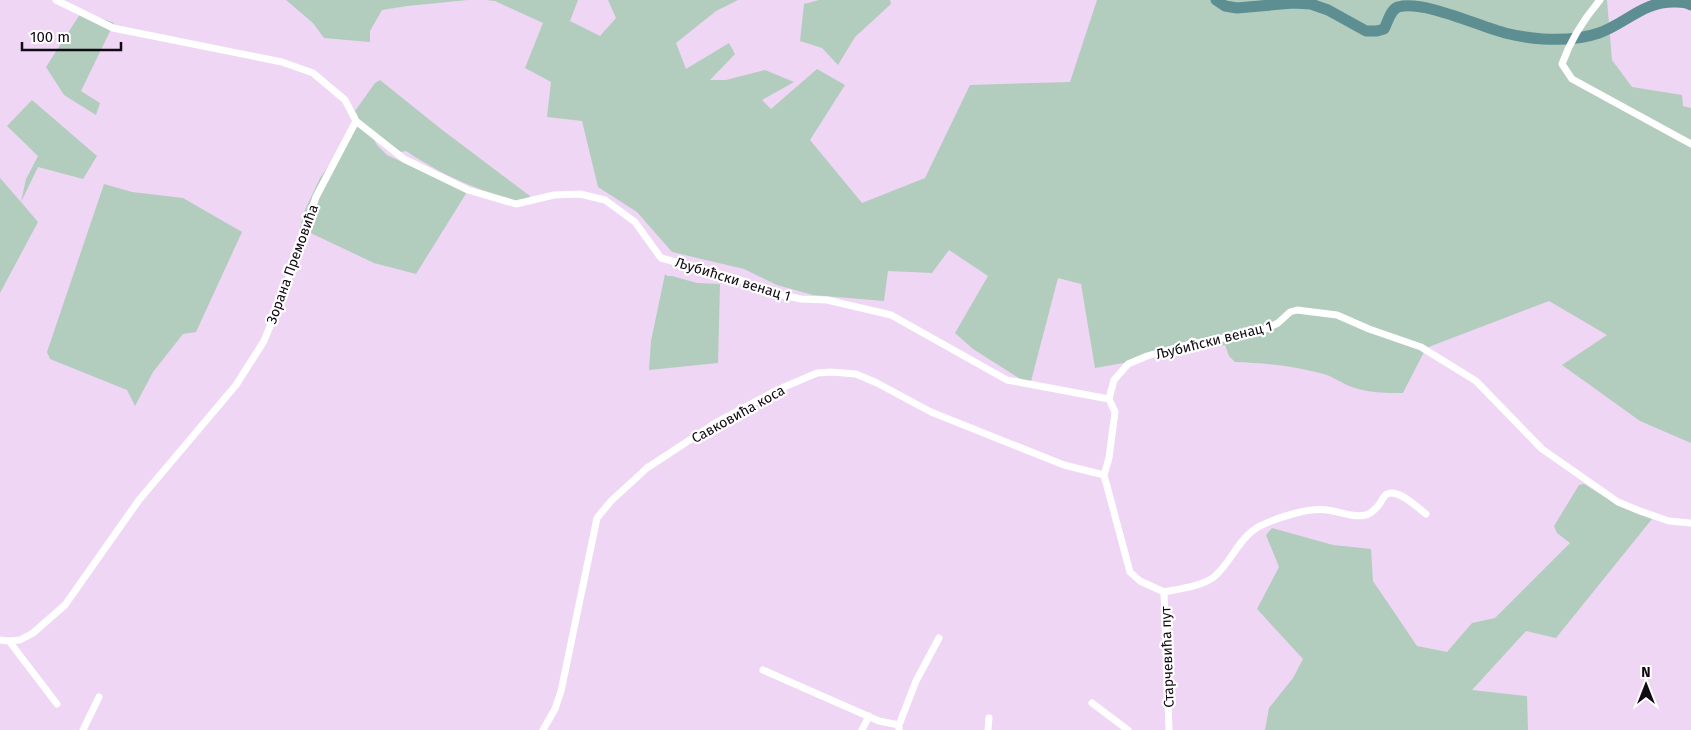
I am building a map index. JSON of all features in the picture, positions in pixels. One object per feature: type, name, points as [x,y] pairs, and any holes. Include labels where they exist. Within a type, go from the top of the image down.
[{"type":"street","points":[[56,0],[113,28],[282,62],[313,73],[345,100],[356,121]]},
{"type":"street","points":[[1600,0],[1578,31],[1562,64],[1572,79],[1691,144]]},
{"type":"street","name":"Љубићски венац 1","points":[[356,121],[404,159],[468,190],[516,204],[554,195],[580,194],[605,200],[635,222],[661,258],[738,279],[772,293],[801,299],[828,300],[891,315],[1007,380],[1109,398],[1114,380],[1128,364],[1147,356],[1186,344],[1261,331],[1278,323],[1290,312],[1297,310],[1337,316],[1421,347],[1476,381],[1542,449],[1618,502],[1669,521],[1691,523]]},
{"type":"street","name":"Зорана Премовића","points":[[9,642],[20,640],[33,633],[65,605],[139,500],[236,385],[264,341],[283,294],[316,197],[356,121]]},
{"type":"street","name":"Савковића коса","points":[[543,730],[561,691],[597,518],[611,501],[647,468],[717,422],[778,390],[817,374],[831,372],[856,374],[931,412],[1064,465],[1104,475]]},
{"type":"street","points":[[1109,398],[1115,412],[1109,458],[1104,475],[1130,572],[1140,581],[1164,592]]},
{"type":"street","name":"Старчевића пут","points":[[1169,730],[1164,592],[1197,585],[1214,577],[1249,534],[1258,527],[1300,513],[1313,510],[1328,510],[1355,516],[1365,515],[1372,513],[1386,494],[1393,492],[1400,494],[1426,514]]},
{"type":"street","points":[[763,670],[899,728],[916,681],[939,638]]},
{"type":"street","points":[[0,640],[9,642],[58,704]]},
{"type":"street","points":[[83,730],[100,697]]},
{"type":"street","points":[[1092,703],[1128,730]]},
{"type":"street","points":[[862,730],[869,716]]},
{"type":"street","points":[[988,730],[989,718]]},
{"type":"green space","points":[[286,0],[468,0],[382,10],[370,31],[370,42],[324,38],[313,23]]},
{"type":"green space","points":[[486,0],[578,0],[570,21],[600,36],[616,18],[608,0],[738,0],[716,11],[676,43],[686,69],[729,43],[735,54],[710,80],[726,80],[765,70],[794,82],[762,100],[771,109],[817,69],[845,85],[810,140],[862,203],[925,178],[970,85],[1070,82],[1097,0],[1607,0],[1612,60],[1632,87],[1682,95],[1683,106],[1691,108],[1691,443],[1640,421],[1562,365],[1607,335],[1549,301],[1426,348],[1403,393],[1383,393],[1358,389],[1328,375],[1313,371],[1269,364],[1235,362],[1229,356],[1225,345],[1095,368],[1081,284],[1058,278],[1030,385],[973,349],[955,333],[988,276],[949,250],[932,273],[888,271],[884,301],[813,295],[777,285],[744,269],[672,252],[637,212],[598,187],[582,121],[547,117],[551,82],[525,68],[543,23],[495,1]]},
{"type":"green space","points":[[819,0],[890,0],[891,4],[855,37],[838,65],[822,48],[800,41],[804,4]]},
{"type":"green space","points":[[82,11],[114,23],[81,91],[100,103],[96,115],[64,95],[46,67]]},
{"type":"green space","points":[[380,80],[530,196],[529,199],[516,203],[463,182],[406,151],[401,152],[368,129],[377,145],[387,155],[467,192],[416,274],[374,263],[300,228],[304,212],[320,178],[338,153],[358,116],[355,111],[375,83]]},
{"type":"green space","points":[[32,100],[97,156],[83,179],[38,167],[21,202],[26,179],[38,156],[7,126]]},
{"type":"green space","points":[[0,178],[38,222],[0,293]]},
{"type":"green space","points":[[104,184],[132,192],[183,198],[242,232],[196,332],[183,334],[153,372],[135,406],[127,390],[50,359],[47,352]]},
{"type":"green space","points":[[665,274],[697,283],[720,284],[718,363],[649,370],[651,341]]},
{"type":"green space","points":[[1584,484],[1625,508],[1652,519],[1556,638],[1526,631],[1472,690],[1527,696],[1528,730],[1265,730],[1269,708],[1293,678],[1303,659],[1257,609],[1279,567],[1266,535],[1272,528],[1333,545],[1371,549],[1373,581],[1417,646],[1447,652],[1472,623],[1495,618],[1570,543],[1557,533],[1554,526],[1579,485]]},
{"type":"waterway","points":[[1216,0],[1225,6],[1237,8],[1293,3],[1311,4],[1328,10],[1366,31],[1384,29],[1391,13],[1398,7],[1422,7],[1505,33],[1550,39],[1579,38],[1599,33],[1654,5],[1676,2],[1684,2],[1691,5]]}]
